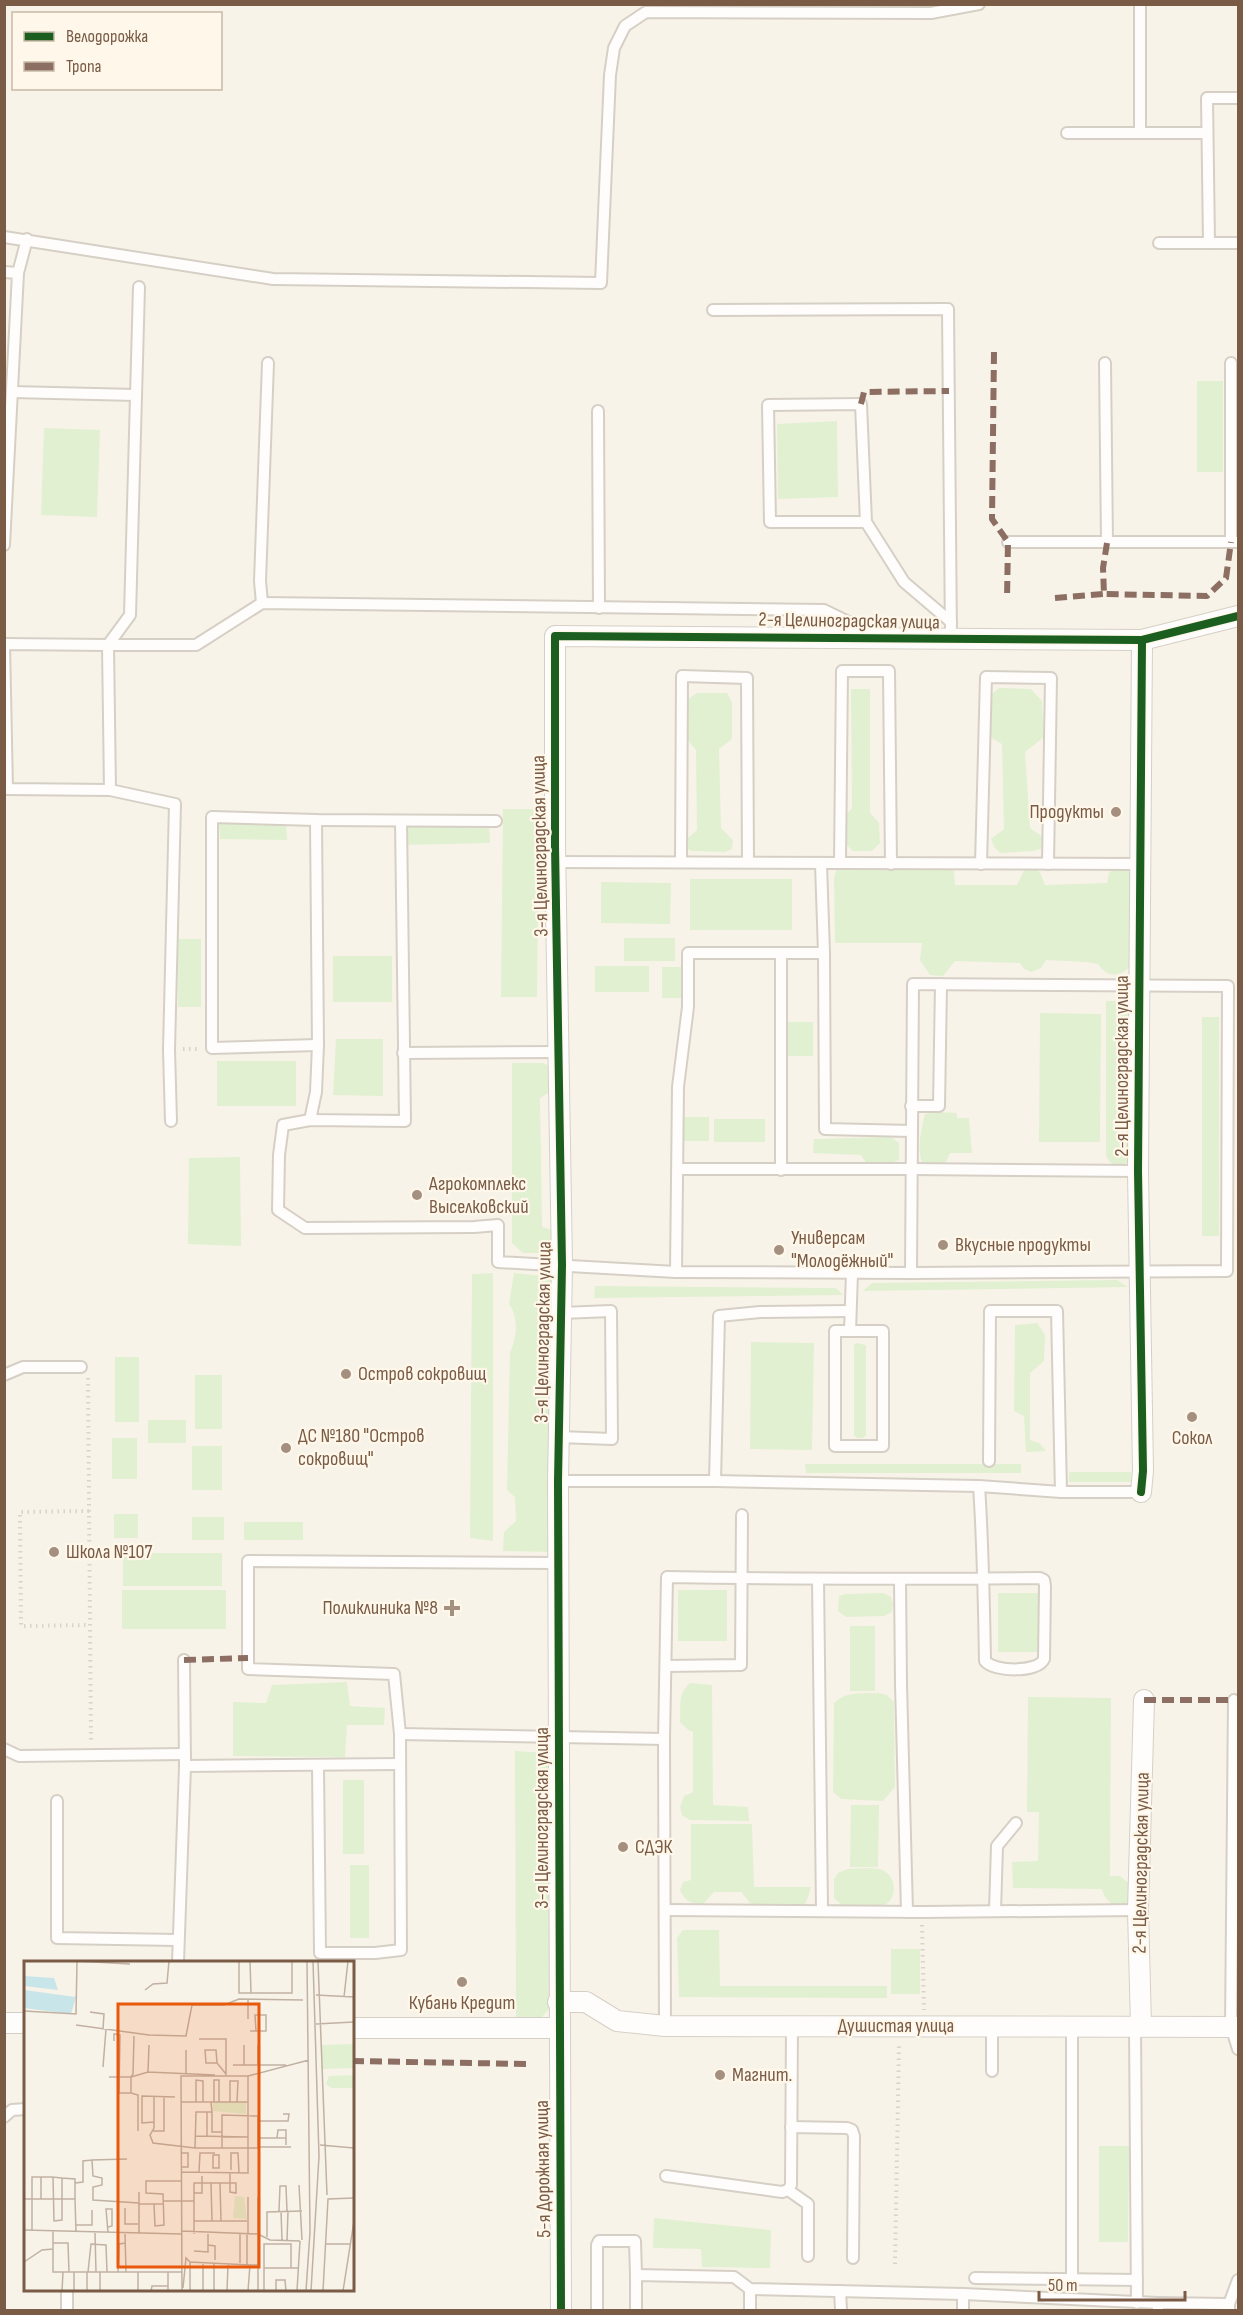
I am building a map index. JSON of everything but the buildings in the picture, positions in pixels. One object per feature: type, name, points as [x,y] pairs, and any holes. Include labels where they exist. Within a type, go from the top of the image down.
[{"type":"street","name":"2-я Целиноградская улица","points":[[555,636],[882,638],[951,630],[1142,640],[1239,616]]},
{"type":"street","name":"3-я Целиноградская улица","points":[[555,636],[555,862],[562,1265],[558,1481],[560,1563],[559,2028]]},
{"type":"street","name":"2-я Целиноградская улица","points":[[1142,640],[1138,1171],[1142,1492]]},
{"type":"street","name":"2-я Целиноградская улица","points":[[1138,2026],[1138,1910],[1144,1700]]},
{"type":"street","name":"Душистая улица","points":[[558,2002],[586,2002],[617,2021],[665,2026],[1235,2027]]},
{"type":"street","points":[[4,2023],[24,2023]]},
{"type":"street","points":[[354,2028],[559,2028]]},
{"type":"street","name":"5-я Дорожная улица","points":[[559,2028],[561,2310]]},
{"type":"lane","points":[[4,237],[273,279],[601,283],[610,75],[614,48],[625,26],[646,12],[931,14],[979,4]]},
{"type":"lane","points":[[1140,4],[1140,132]]},
{"type":"lane","points":[[1209,243],[1207,98],[1239,98]]},
{"type":"lane","points":[[1067,133],[1208,133]]},
{"type":"lane","points":[[4,545],[18,273],[27,240]]},
{"type":"lane","points":[[1159,243],[1239,243]]},
{"type":"lane","points":[[4,272],[18,273]]},
{"type":"lane","points":[[110,790],[108,645],[130,615],[139,287]]},
{"type":"lane","points":[[713,310],[948,309],[951,630]]},
{"type":"lane","points":[[262,603],[260,581],[268,363]]},
{"type":"lane","points":[[1105,363],[1107,543]]},
{"type":"lane","points":[[1008,542],[1235,542],[1232,363]]},
{"type":"lane","points":[[12,392],[136,395]]},
{"type":"lane","points":[[866,522],[770,522],[768,405],[861,404],[866,522],[904,582],[951,630]]},
{"type":"lane","points":[[598,411],[599,608]]},
{"type":"lane","points":[[171,1121],[170,1050],[175,804],[110,790],[8,789],[4,644],[196,645],[262,603],[824,610],[882,638]]},
{"type":"lane","points":[[840,862],[842,671],[889,671],[891,864]]},
{"type":"lane","points":[[681,862],[682,676],[747,678],[748,862]]},
{"type":"lane","points":[[981,864],[986,677],[1051,678],[1048,864]]},
{"type":"lane","points":[[318,1045],[212,1048],[212,817],[496,821]]},
{"type":"lane","points":[[310,1120],[315,1092],[318,1045],[316,820]]},
{"type":"lane","points":[[400,821],[405,1121],[310,1120],[283,1125],[279,1155],[278,1210],[305,1228],[498,1225],[498,1262],[676,1272],[911,1274],[1227,1271],[1233,1262],[1233,1030],[1228,986],[913,984],[911,1274]]},
{"type":"lane","points":[[555,862],[1140,864]]},
{"type":"lane","points":[[821,864],[825,1129],[912,1131]]},
{"type":"lane","points":[[676,1272],[678,1088],[688,1007],[688,952],[824,952]]},
{"type":"lane","points":[[781,953],[781,1170]]},
{"type":"lane","points":[[911,1106],[939,1106],[941,984]]},
{"type":"lane","points":[[403,1053],[559,1052]]},
{"type":"lane","points":[[678,1169],[912,1168],[1138,1171]]},
{"type":"lane","points":[[850,1331],[852,1273]]},
{"type":"lane","points":[[559,1437],[612,1440],[611,1311],[561,1313]]},
{"type":"lane","points":[[715,1481],[719,1316],[760,1312],[850,1311]]},
{"type":"lane","points":[[989,1461],[990,1311],[1057,1311],[1061,1492]]},
{"type":"lane","points":[[835,1331],[850,1331],[884,1331],[884,1446],[835,1446],[835,1331]]},
{"type":"lane","points":[[4,1375],[23,1367],[81,1367]]},
{"type":"lane","points":[[558,1481],[715,1481],[979,1486],[1061,1492],[1142,1492]]},
{"type":"lane","points":[[665,2026],[664,1739],[667,1577],[900,1580],[983,1579],[1040,1578],[1044,1580],[1044,1659],[1042,1665],[1035,1668],[997,1668],[989,1666],[985,1661],[983,1579],[979,1486]]},
{"type":"lane","points":[[666,1666],[741,1665],[742,1515]]},
{"type":"lane","points":[[318,1766],[320,1953],[375,1953],[401,1950],[400,1734],[394,1674],[248,1669],[248,1561],[560,1563]]},
{"type":"lane","points":[[818,1579],[822,1910]]},
{"type":"lane","points":[[900,1580],[907,1912]]},
{"type":"lane","points":[[178,1961],[185,1760],[184,1660]]},
{"type":"lane","points":[[1234,1700],[1235,2027],[1239,2049]]},
{"type":"lane","points":[[400,1734],[664,1739]]},
{"type":"lane","points":[[4,1749],[19,1756],[91,1755],[318,1766],[399,1764]]},
{"type":"lane","points":[[57,1802],[57,1938],[177,1940]]},
{"type":"lane","points":[[995,1911],[997,1846],[1016,1823]]},
{"type":"lane","points":[[666,1910],[907,1912],[1138,1910]]},
{"type":"lane","points":[[666,2176],[782,2192],[788,2190],[791,2185],[792,2026]]},
{"type":"lane","points":[[992,2026],[992,2072]]},
{"type":"lane","points":[[1071,2279],[1072,2026]]},
{"type":"lane","points":[[1137,2303],[1138,2026]]},
{"type":"lane","points":[[4,2117],[12,2110],[24,2109]]},
{"type":"lane","points":[[791,2127],[852,2130],[854,2136],[853,2258]]},
{"type":"lane","points":[[788,2190],[808,2204],[808,2256]]},
{"type":"lane","points":[[597,2310],[597,2245],[604,2239],[635,2241],[636,2310]]},
{"type":"lane","points":[[636,2275],[734,2277],[750,2289],[963,2294],[1137,2303],[1158,2307],[1229,2307],[1239,2280]]},
{"type":"lane","points":[[975,2278],[1137,2280]]},
{"type":"lane","points":[[750,2289],[750,2310]]},
{"type":"lane","points":[[67,2291],[67,2310]]},
{"type":"lane","points":[[840,2291],[840,2310]]},
{"type":"lane","points":[[963,2294],[963,2310]]},
{"type":"path","points":[[170,1050],[212,1048]]},
{"type":"path","points":[[81,1367],[88,1367],[91,1755]]},
{"type":"path","points":[[89,1512],[21,1512],[21,1626],[90,1625]]},
{"type":"path","points":[[922,1912],[925,2026]]},
{"type":"path","points":[[895,2264],[899,2026]]},
{"type":"green space","points":[[1197,381],[1223,381],[1223,472],[1197,472]]},
{"type":"green space","points":[[837,421],[838,497],[778,499],[777,424]]},
{"type":"green space","points":[[44,428],[100,430],[97,517],[41,515]]},
{"type":"green space","points":[[999,688],[1031,689],[1042,701],[1044,737],[1025,752],[1030,828],[1043,837],[1041,849],[1033,851],[1000,853],[994,847],[991,839],[1004,829],[1002,744],[990,737],[991,695]]},
{"type":"green space","points":[[851,689],[870,689],[870,813],[879,823],[880,843],[872,851],[853,851],[844,842],[845,816],[852,808]]},
{"type":"green space","points":[[697,693],[727,693],[732,702],[732,739],[719,749],[721,828],[733,840],[732,849],[725,852],[691,851],[686,847],[686,840],[697,830],[696,750],[686,738],[687,700]]},
{"type":"green space","points":[[503,809],[539,809],[537,997],[501,997]]},
{"type":"green space","points":[[219,821],[286,822],[287,840],[220,839]]},
{"type":"green space","points":[[489,823],[490,843],[403,845],[402,824]]},
{"type":"green space","points":[[843,867],[944,867],[954,871],[955,885],[1017,885],[1024,870],[1033,869],[1040,872],[1045,885],[1107,883],[1109,873],[1114,869],[1128,870],[1132,875],[1133,964],[1120,973],[1111,974],[1098,964],[1086,962],[1046,960],[1041,968],[1031,972],[1024,969],[1020,963],[955,961],[943,976],[930,975],[920,960],[922,943],[835,943],[834,878],[836,871]]},
{"type":"green space","points":[[690,879],[792,879],[792,930],[690,930]]},
{"type":"green space","points":[[601,882],[671,883],[670,924],[601,923]]},
{"type":"green space","points":[[624,938],[675,938],[675,961],[624,961]]},
{"type":"green space","points":[[178,939],[201,939],[201,1007],[178,1007]]},
{"type":"green space","points":[[333,956],[392,956],[392,1002],[333,1002]]},
{"type":"green space","points":[[595,966],[649,966],[649,992],[595,992]]},
{"type":"green space","points":[[662,967],[682,967],[682,998],[662,998]]},
{"type":"green space","points":[[1106,1001],[1125,1001],[1132,1007],[1132,1014],[1118,1021],[1118,1072],[1127,1081],[1129,1093],[1117,1098],[1117,1137],[1129,1140],[1130,1161],[1119,1165],[1110,1162],[1106,1155]]},
{"type":"green space","points":[[1040,1013],[1101,1014],[1100,1142],[1039,1142]]},
{"type":"green space","points":[[1202,1017],[1219,1017],[1219,1236],[1202,1236]]},
{"type":"green space","points":[[788,1022],[813,1022],[813,1056],[788,1056]]},
{"type":"green space","points":[[336,1039],[383,1039],[383,1096],[333,1095]]},
{"type":"green space","points":[[217,1061],[296,1061],[296,1106],[217,1106]]},
{"type":"green space","points":[[512,1063],[543,1063],[553,1068],[553,1090],[540,1098],[542,1227],[555,1231],[553,1253],[523,1253],[512,1243]]},
{"type":"green space","points":[[957,1113],[957,1118],[969,1118],[972,1153],[950,1153],[946,1162],[934,1166],[922,1163],[920,1145],[925,1114]]},
{"type":"green space","points":[[682,1117],[709,1117],[709,1141],[682,1141]]},
{"type":"green space","points":[[714,1119],[765,1119],[765,1142],[714,1142]]},
{"type":"green space","points":[[891,1137],[899,1143],[899,1160],[882,1165],[867,1164],[861,1155],[813,1153],[814,1139]]},
{"type":"green space","points":[[240,1157],[241,1246],[188,1244],[189,1158]]},
{"type":"green space","points":[[493,1273],[493,1541],[470,1538],[472,1274]]},
{"type":"green space","points":[[514,1273],[552,1277],[548,1552],[503,1551],[504,1532],[516,1521],[515,1497],[507,1490],[510,1352],[516,1328],[509,1304]]},
{"type":"green space","points":[[1117,1280],[1128,1287],[863,1291],[872,1283]]},
{"type":"green space","points":[[595,1286],[836,1288],[843,1295],[594,1298]]},
{"type":"green space","points":[[1037,1323],[1045,1335],[1044,1361],[1030,1373],[1030,1440],[1039,1443],[1046,1451],[1026,1452],[1024,1416],[1014,1411],[1015,1325]]},
{"type":"green space","points":[[751,1342],[814,1343],[812,1450],[750,1449]]},
{"type":"green space","points":[[856,1343],[866,1345],[866,1435],[863,1438],[857,1438],[854,1435],[854,1345]]},
{"type":"green space","points":[[115,1357],[139,1357],[139,1422],[115,1422]]},
{"type":"green space","points":[[195,1375],[222,1375],[222,1429],[195,1429]]},
{"type":"green space","points":[[148,1420],[186,1420],[186,1443],[148,1443]]},
{"type":"green space","points":[[112,1438],[137,1438],[137,1479],[112,1479]]},
{"type":"green space","points":[[192,1446],[222,1446],[222,1490],[192,1490]]},
{"type":"green space","points":[[805,1464],[1021,1464],[1021,1473],[806,1473]]},
{"type":"green space","points":[[1069,1472],[1131,1472],[1131,1482],[1069,1482]]},
{"type":"green space","points":[[114,1514],[138,1514],[138,1538],[114,1538]]},
{"type":"green space","points":[[192,1517],[224,1517],[224,1540],[192,1540]]},
{"type":"green space","points":[[244,1522],[303,1522],[303,1540],[244,1540]]},
{"type":"green space","points":[[123,1553],[222,1553],[222,1586],[123,1586]]},
{"type":"green space","points":[[122,1590],[226,1590],[226,1629],[122,1629]]},
{"type":"green space","points":[[678,1590],[727,1590],[727,1641],[678,1641]]},
{"type":"green space","points":[[883,1593],[891,1597],[893,1604],[892,1612],[884,1616],[846,1617],[838,1611],[839,1596]]},
{"type":"green space","points":[[998,1593],[1040,1593],[1040,1652],[998,1652]]},
{"type":"green space","points":[[850,1626],[875,1626],[875,1691],[850,1691]]},
{"type":"green space","points":[[347,1682],[350,1706],[385,1708],[384,1725],[347,1725],[345,1757],[233,1756],[233,1702],[266,1703],[272,1685]]},
{"type":"green space","points":[[690,1683],[712,1685],[713,1805],[748,1807],[749,1821],[690,1820],[682,1815],[680,1807],[684,1796],[693,1792],[693,1732],[680,1722],[681,1696]]},
{"type":"green space","points":[[878,1693],[887,1695],[894,1702],[895,1787],[883,1801],[841,1799],[833,1792],[834,1703],[849,1695]]},
{"type":"green space","points":[[1028,1697],[1111,1698],[1110,1876],[1120,1876],[1131,1885],[1130,1898],[1122,1906],[1110,1902],[1102,1889],[1013,1888],[1012,1862],[1038,1861],[1039,1812],[1027,1812]]},
{"type":"green space","points":[[515,1751],[547,1753],[552,1761],[552,1995],[550,2008],[540,2019],[516,2017]]},
{"type":"green space","points":[[343,1780],[364,1780],[364,1854],[343,1854]]},
{"type":"green space","points":[[851,1805],[879,1805],[878,1867],[850,1867]]},
{"type":"green space","points":[[691,1824],[752,1824],[754,1887],[811,1887],[806,1903],[800,1906],[755,1906],[741,1892],[714,1892],[703,1904],[689,1901],[680,1890],[683,1882],[691,1880]]},
{"type":"green space","points":[[350,1865],[369,1865],[369,1938],[350,1938]]},
{"type":"green space","points":[[848,1869],[874,1869],[887,1873],[894,1889],[891,1900],[887,1904],[876,1907],[842,1905],[834,1898],[834,1879],[838,1873]]},
{"type":"green space","points":[[683,1930],[719,1930],[720,1986],[887,1986],[887,1998],[679,1997],[677,1938]]},
{"type":"green space","points":[[891,1949],[920,1949],[920,1994],[891,1994]]},
{"type":"green space","points":[[1099,2146],[1129,2146],[1128,2242],[1099,2242]]},
{"type":"green space","points":[[654,2218],[771,2230],[770,2268],[702,2267],[701,2249],[653,2248]]},
{"type":"marked path","points":[[994,352],[992,519],[1008,542],[1007,599]]},
{"type":"marked path","points":[[861,404],[864,392],[949,391]]},
{"type":"marked path","points":[[1107,543],[1103,568],[1104,594],[1207,596],[1226,578],[1231,542]]},
{"type":"marked path","points":[[1055,598],[1104,594]]},
{"type":"marked path","points":[[184,1660],[248,1658]]},
{"type":"marked path","points":[[1144,1700],[1234,1700]]},
{"type":"marked path","points":[[354,2061],[528,2064]]},
{"type":"cycle path","points":[[561,2310],[558,1481],[562,1265],[555,846],[555,636],[1142,640],[1238,616]]},
{"type":"cycle path","points":[[1141,1492],[1143,1471],[1138,1171],[1142,640]]},
{"type":"place","name":"Продукты","points":[[1116,812]]},
{"type":"place","name":"Агрокомплекс Выселковский","points":[[417,1195]]},
{"type":"place","name":"Вкусные продукты","points":[[943,1245]]},
{"type":"place","name":"Универсам \"Молодёжный\"","points":[[779,1250]]},
{"type":"place","name":"Остров сокровищ","points":[[346,1374]]},
{"type":"place","name":"Сокол","points":[[1192,1417]]},
{"type":"place","name":"ДС №180 \"Остров сокровищ\"","points":[[286,1448]]},
{"type":"place","name":"Школа №107","points":[[54,1552]]},
{"type":"place","name":"Поликлиника №8","points":[[452,1608]]},
{"type":"place","name":"СДЭК","points":[[623,1847]]},
{"type":"place","name":"Кубань Кредит","points":[[462,1982]]},
{"type":"place","name":"Магнит.","points":[[720,2075]]}]
